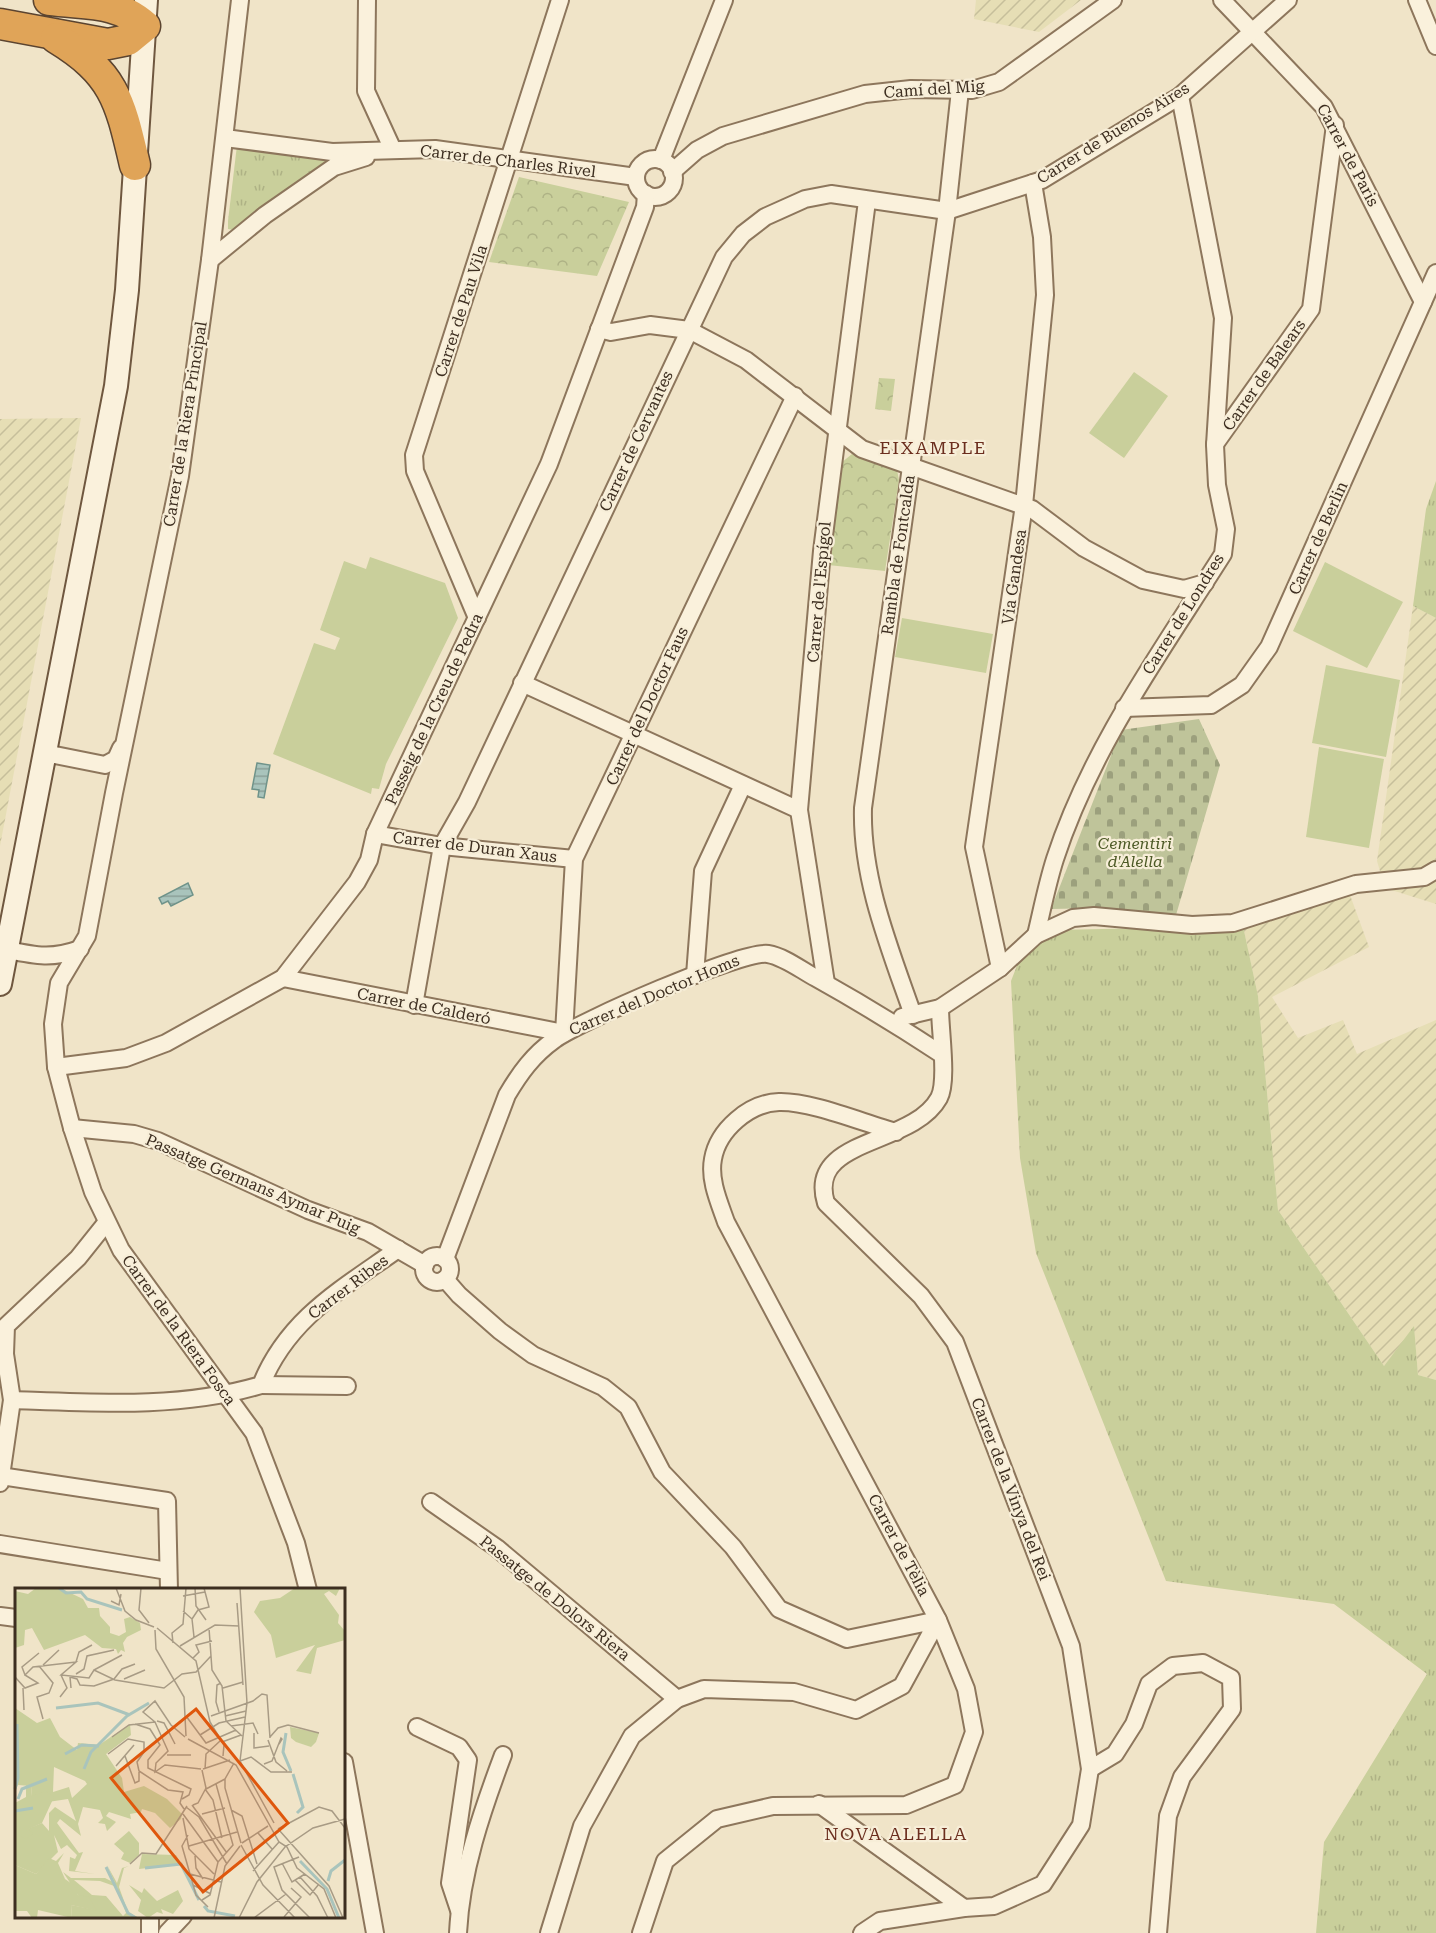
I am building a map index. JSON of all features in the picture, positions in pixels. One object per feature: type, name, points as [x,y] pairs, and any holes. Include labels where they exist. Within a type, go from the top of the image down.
[{"type":"highway","points":[[49,0],[113,6],[131,13],[146,13]]},
{"type":"highway","points":[[0,24],[108,44],[128,40],[146,13]]},
{"type":"highway","points":[[48,33],[75,49],[100,71],[114,91],[122,111],[135,165]]},
{"type":"main road","points":[[0,984],[116,386],[127,290],[146,13]]},
{"type":"street","name":"Carrer de la Riera Principal","points":[[59,983],[87,936],[124,742],[180,476],[210,260],[240,0]]},
{"type":"street","points":[[367,0],[366,91],[386,151]]},
{"type":"street","name":"Carrer de Pau Vila","points":[[477,618],[415,471],[414,455],[560,0]]},
{"type":"street","points":[[667,166],[645,162],[640,166],[636,177],[640,189],[646,195],[661,196],[672,185],[667,166],[724,0]]},
{"type":"street","name":"Camí del Mig","points":[[667,166],[723,136],[865,94],[910,89],[983,88],[999,82],[1113,0]]},
{"type":"street","name":"Carrer de Paris","points":[[1222,0],[1324,107],[1423,302]]},
{"type":"street","name":"Carrer de Buenos Aires","points":[[947,211],[1042,180],[1180,96],[1288,0]]},
{"type":"street","points":[[1417,0],[1436,46]]},
{"type":"street","name":"Rambla de Fontcalda","points":[[913,1014],[884,930],[868,868],[862,823],[947,211],[960,90]]},
{"type":"street","name":"Carrer de Londres","points":[[1036,935],[1055,859],[1086,783],[1124,708],[1223,554],[1226,529],[1216,485],[1215,445],[1223,318],[1180,96]]},
{"type":"street","name":"Carrer de Balears","points":[[1215,445],[1311,309],[1335,125]]},
{"type":"street","name":"Carrer de Charles Rivel","points":[[225,138],[333,160],[386,151],[435,149],[636,177]]},
{"type":"street","name":"Carrer de Charles Rivel","points":[[210,260],[333,160]]},
{"type":"street","name":"Via Gandesa","points":[[1000,968],[974,847],[1024,506],[1045,295],[1042,237],[1033,183]]},
{"type":"street","name":"Carrer de Cervantes","points":[[414,1005],[442,846],[467,802],[724,256],[742,234],[765,217],[805,199],[831,194],[947,211]]},
{"type":"street","name":"Passeig de la Creu de Pedra","points":[[56,1067],[126,1058],[156,1047],[283,978],[357,882],[369,860],[375,834],[549,464],[645,207],[646,195]]},
{"type":"street","name":"Carrer de l'Espígol","points":[[825,983],[799,810],[835,429],[867,201]]},
{"type":"street","name":"Carrer de Berlin","points":[[1124,708],[1211,705],[1242,686],[1269,647],[1436,273]]},
{"type":"street","points":[[599,329],[611,332],[650,325],[689,330],[746,360],[862,449],[1024,506],[1039,513],[1084,548],[1143,580],[1185,589],[1205,583]]},
{"type":"street","name":"Carrer del Doctor Faus","points":[[564,1033],[574,859],[795,396]]},
{"type":"street","points":[[522,683],[799,810]]},
{"type":"street","points":[[45,753],[105,765],[116,759],[124,742]]},
{"type":"street","points":[[105,765],[114,793]]},
{"type":"street","points":[[694,975],[703,871],[743,785]]},
{"type":"street","name":"Carrer de Duran Xaus","points":[[375,834],[442,846],[574,859]]},
{"type":"street","points":[[890,1020],[940,1008],[1000,968],[1036,935],[1073,918],[1094,915],[1192,925],[1233,923],[1356,884],[1424,877],[1436,870]]},
{"type":"street","points":[[8,950],[43,957],[62,955],[80,949]]},
{"type":"street","name":"Carrer del Doctor Homs","points":[[445,1259],[507,1095],[522,1070],[538,1052],[564,1033],[694,975],[741,957],[760,953],[778,956],[890,1020],[941,1054]]},
{"type":"street","points":[[43,957],[53,966],[59,983]]},
{"type":"street","name":"Carrer de Calderó","points":[[283,978],[564,1033]]},
{"type":"street","name":"Carrer de la Riera Fosca","points":[[59,983],[53,1024],[56,1067],[72,1128],[93,1192],[121,1250],[254,1433],[296,1543],[307,1588]]},
{"type":"street","name":"Carrer de la Vinya del Rei","points":[[862,1933],[880,1921],[964,1908],[994,1906],[1043,1884],[1081,1825],[1090,1769],[1071,1646],[955,1342],[921,1296],[826,1203],[821,1187],[824,1172],[835,1159],[896,1132],[930,1111],[939,1097],[945,1078],[941,1054],[940,1008]]},
{"type":"street","points":[[526,1026],[536,1040],[538,1052]]},
{"type":"street","name":"Carrer de Tèlia","points":[[641,1933],[665,1861],[717,1819],[773,1806],[906,1805],[955,1785],[974,1732],[966,1689],[938,1620],[726,1222],[715,1189],[712,1160],[717,1145],[739,1116],[759,1106],[778,1102],[805,1106],[896,1132]]},
{"type":"street","name":"Passatge Germans Aymar Puig","points":[[72,1128],[134,1134],[158,1142],[308,1210],[368,1232],[425,1265]]},
{"type":"street","points":[[106,1223],[78,1258],[6,1326],[4,1375],[12,1400],[0,1478],[167,1501],[169,1588]]},
{"type":"street","name":"Carrer Ribes","points":[[261,1385],[272,1358],[318,1306],[398,1249]]},
{"type":"street","points":[[434,1257],[445,1259],[450,1269],[446,1279],[439,1282],[427,1277],[425,1265],[434,1257]]},
{"type":"street","points":[[446,1279],[459,1295],[500,1331],[533,1355],[603,1387],[628,1407],[662,1472],[733,1547],[779,1609],[847,1639],[938,1620]]},
{"type":"street","points":[[12,1400],[122,1404],[226,1395],[261,1385],[347,1386]]},
{"type":"street","name":"Passatge de Dolors Riera","points":[[431,1502],[497,1548],[677,1698]]},
{"type":"street","points":[[0,1544],[168,1571]]},
{"type":"street","points":[[0,1616],[15,1618]]},
{"type":"street","points":[[549,1933],[582,1826],[632,1736],[677,1698],[704,1689],[794,1692],[856,1710],[902,1686],[938,1620]]},
{"type":"street","points":[[1090,1769],[1115,1754],[1134,1724],[1149,1684],[1173,1666],[1203,1663],[1231,1678],[1232,1709],[1212,1740],[1182,1777],[1168,1816],[1158,1933]]},
{"type":"street","points":[[417,1727],[459,1747],[468,1760],[450,1883],[459,1911]]},
{"type":"street","points":[[458,1933],[459,1911],[483,1808],[503,1755]]},
{"type":"street","points":[[345,1768],[375,1933]]},
{"type":"street","points":[[819,1804],[964,1908]]},
{"type":"street","points":[[167,1933],[182,1918]]},
{"type":"shaded area","points":[[976,0],[1081,0],[1039,32],[974,19]]},
{"type":"shaded area","points":[[81,418],[0,846],[0,419]]},
{"type":"shaded area","points":[[1413,606],[1436,618],[1436,904],[1385,888],[1377,861]]},
{"type":"shaded area","points":[[1350,895],[1369,947],[1272,997],[1298,1038],[1343,1020],[1357,1054],[1436,1020],[1436,1380],[1418,1375],[1414,1328],[1384,1366],[1278,1210],[1258,996],[1243,926]]},
{"type":"green space","points":[[237,145],[329,159],[330,164],[234,230],[228,229]]},
{"type":"green space","points":[[519,177],[629,202],[597,276],[489,262]]},
{"type":"green space","points":[[1134,372],[1168,396],[1124,458],[1089,433]]},
{"type":"green space","points":[[879,378],[895,379],[891,411],[875,409]]},
{"type":"green space","points":[[852,454],[897,470],[899,480],[885,571],[828,565],[841,463]]},
{"type":"green space","points":[[1436,481],[1436,618],[1413,606],[1426,509]]},
{"type":"green space","points":[[370,557],[445,583],[458,618],[386,764],[379,789],[372,788],[371,794],[273,754],[314,643],[335,650],[340,638],[320,630],[344,561],[366,569]]},
{"type":"green space","points":[[1325,562],[1403,602],[1367,668],[1293,631]]},
{"type":"green space","points":[[902,618],[993,634],[986,673],[895,657]]},
{"type":"green space","points":[[1326,665],[1400,680],[1386,757],[1312,743]]},
{"type":"green space","name":"Cementiri d'Alella","points":[[1199,719],[1220,765],[1176,915],[1102,908],[1051,909],[1121,730]]},
{"type":"green space","points":[[1319,747],[1384,759],[1369,848],[1306,837]]},
{"type":"green space","points":[[1243,926],[1258,996],[1278,1210],[1384,1366],[1414,1326],[1418,1375],[1436,1380],[1436,1933],[1316,1933],[1324,1842],[1427,1674],[1334,1604],[1166,1581],[1036,1253],[1020,1158],[1011,981],[1020,958],[1056,930]]},
{"type":"water","points":[[257,763],[270,765],[264,798],[258,797],[259,790],[252,789]]},
{"type":"water","points":[[188,883],[193,895],[171,906],[168,901],[162,904],[159,898]]},
{"type":"district","name":"EIXAMPLE","points":[[933,447]]},
{"type":"district","name":"NOVA ALELLA","points":[[896,1833]]}]
